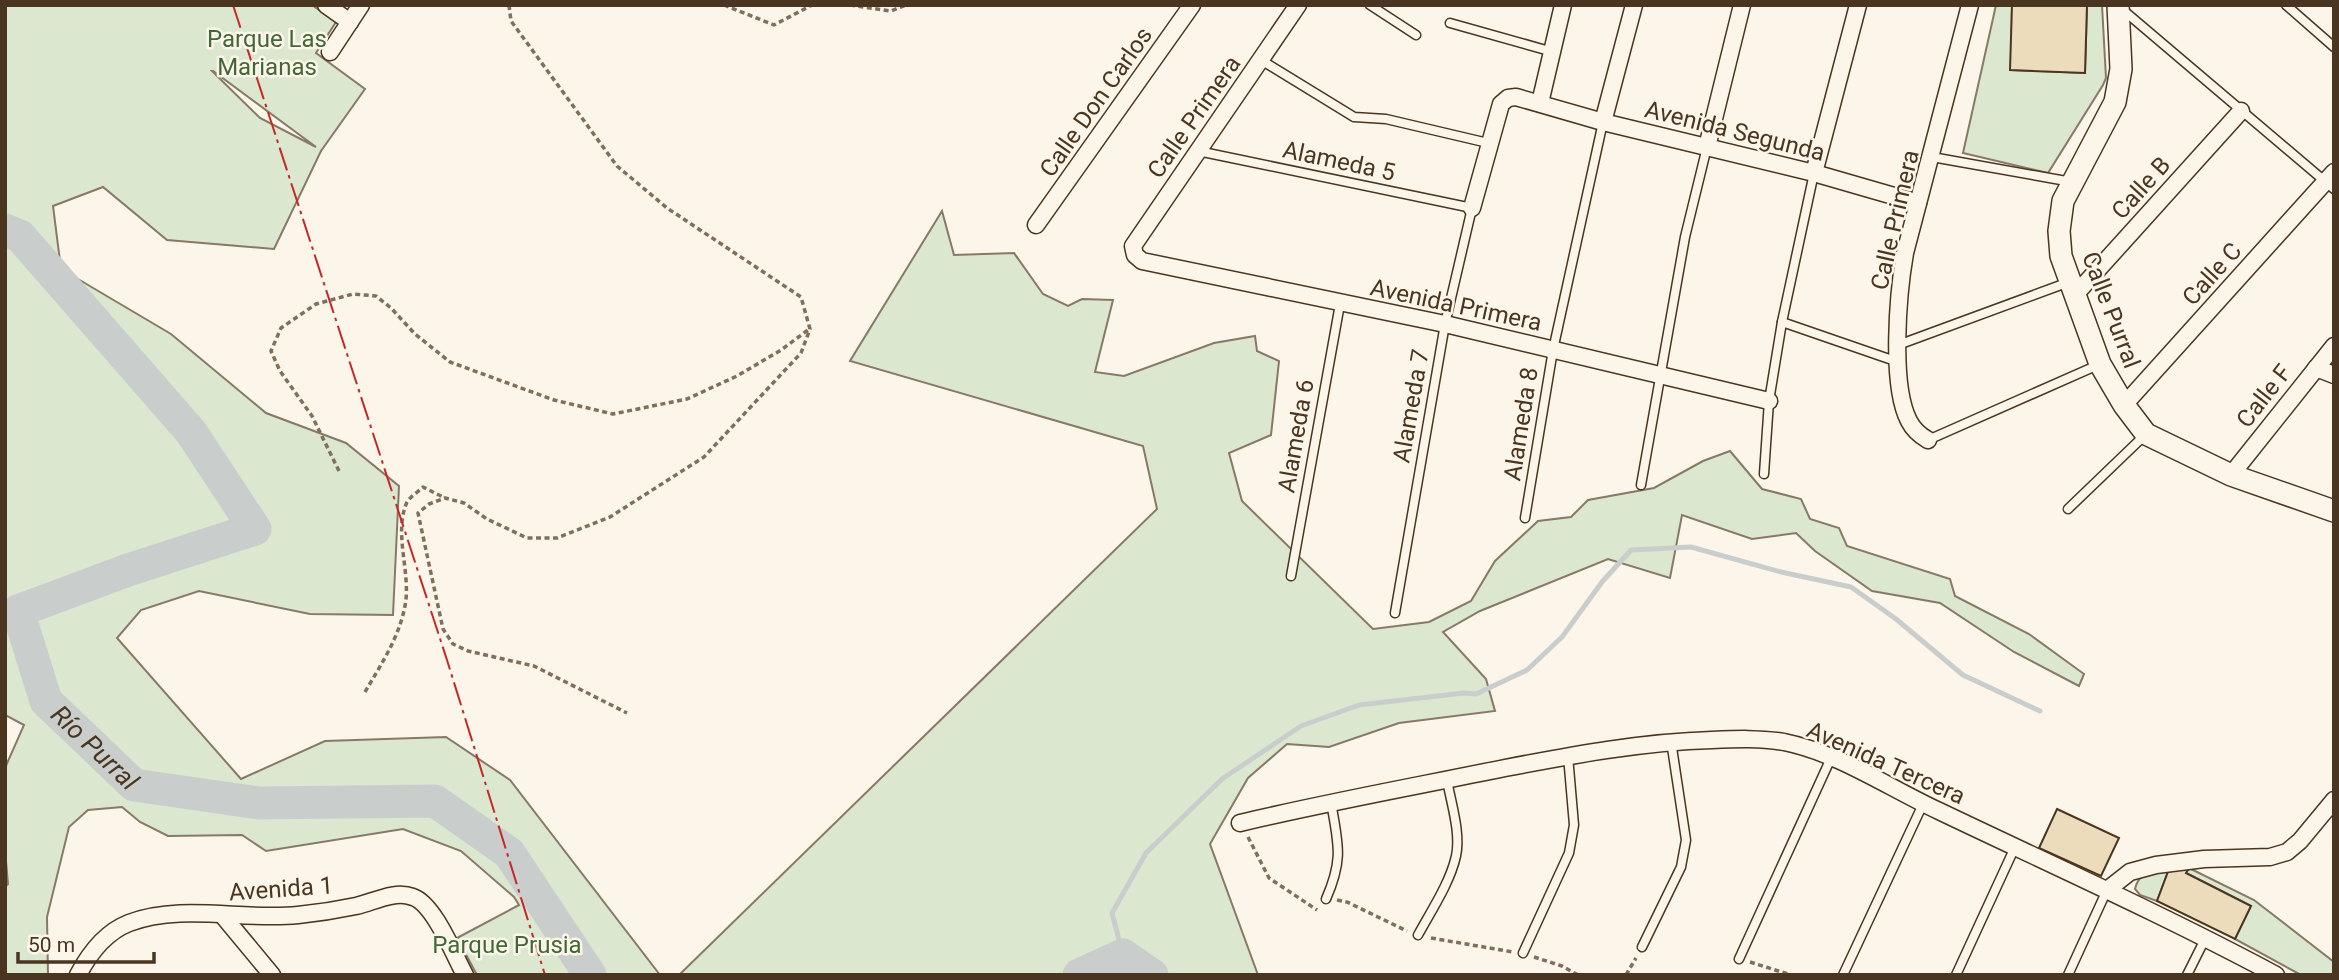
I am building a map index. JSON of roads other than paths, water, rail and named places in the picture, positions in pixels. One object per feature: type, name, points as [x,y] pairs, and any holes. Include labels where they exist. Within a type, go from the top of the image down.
[{"type":"street","points":[[326,5],[350,22]]},
{"type":"street","points":[[330,52],[361,5]]},
{"type":"street","name":"Calle Don Carlos","points":[[1036,225],[1192,5]]},
{"type":"street","name":"Calle Primera","points":[[1135,255],[1133,246],[1298,5]]},
{"type":"street","points":[[1540,103],[1563,5]]},
{"type":"street","points":[[1603,122],[1634,5]]},
{"type":"street","points":[[1707,147],[1742,5]]},
{"type":"street","points":[[1814,173],[1857,5]]},
{"type":"street","name":"Calle Primera","points":[[1928,440],[1921,436],[1909,421],[1902,400],[1897,345],[1899,286],[1970,5]]},
{"type":"street","name":"Calle Purral","points":[[2118,5],[2122,69],[2115,102],[2063,201],[2059,231],[2061,256],[2100,364],[2124,405],[2146,434],[2231,475],[2334,511]]},
{"type":"street","name":"Avenida Segunda","points":[[1489,143],[1501,104],[1508,98],[1516,97],[1603,122],[1814,173],[1918,203]]},
{"type":"street","name":"Calle B","points":[[2072,289],[2241,111]]},
{"type":"street","points":[[1472,208],[1489,143]]},
{"type":"street","name":"Calle C","points":[[2124,405],[2331,181]]},
{"type":"street","name":"Avenida Primera","points":[[1135,255],[1142,261],[1445,324],[1769,401]]},
{"type":"street","name":"Calle F","points":[[2231,475],[2334,346]]},
{"type":"street","points":[[2316,368],[2334,375]]},
{"type":"street","name":"Avenida Tercera","points":[[1240,823],[1331,802],[1568,756],[1671,741],[1753,739],[1782,742],[1831,758],[2206,937],[2276,975]]},
{"type":"street","points":[[2107,890],[2130,873],[2156,865],[2204,859],[2270,857],[2287,852],[2300,841],[2334,800]]},
{"type":"street","name":"Avenida 1","points":[[78,975],[96,948],[111,933],[129,923],[175,914],[294,916],[359,905],[388,896],[414,897],[424,904],[434,917],[465,975]]},
{"type":"street","points":[[223,916],[272,975]]},
{"type":"lane","points":[[1370,5],[1416,35]]},
{"type":"lane","points":[[2118,5],[2241,111],[2331,181]]},
{"type":"lane","points":[[2286,5],[2330,45]]},
{"type":"lane","points":[[1450,23],[1553,52]]},
{"type":"lane","points":[[1261,60],[1354,117],[1386,119],[1489,143]]},
{"type":"lane","name":"Alameda 8","points":[[1525,518],[1553,350],[1603,122]]},
{"type":"lane","points":[[1641,485],[1685,237],[1707,147]]},
{"type":"lane","name":"Alameda 5","points":[[1198,151],[1472,208]]},
{"type":"lane","points":[[1932,157],[2072,182]]},
{"type":"lane","points":[[1764,474],[1769,401],[1782,322],[1814,173]]},
{"type":"lane","name":"Alameda 7","points":[[1395,613],[1445,324],[1472,208]]},
{"type":"lane","points":[[1897,345],[2072,289]]},
{"type":"lane","name":"Alameda 6","points":[[1291,576],[1340,304]]},
{"type":"lane","points":[[1782,322],[1898,362]]},
{"type":"lane","points":[[1928,440],[2100,364]]},
{"type":"lane","points":[[2067,509],[2146,434]]},
{"type":"lane","points":[[1642,947],[1681,867],[1686,840],[1671,741]]},
{"type":"lane","points":[[1523,953],[1569,853],[1574,825],[1568,756]]},
{"type":"lane","points":[[1739,959],[1831,758]]},
{"type":"lane","points":[[1418,935],[1456,855],[1456,832],[1447,780]]},
{"type":"lane","points":[[1326,898],[1337,874],[1339,851],[1331,802]]},
{"type":"lane","points":[[1843,975],[1923,804]]},
{"type":"lane","points":[[1956,975],[2015,847]]},
{"type":"lane","points":[[2068,975],[2107,890]]},
{"type":"lane","points":[[2187,975],[2206,937]]},
{"type":"waterway","name":"Río Purral","points":[[5,230],[20,236],[191,432],[255,529],[128,570],[18,611],[46,701],[134,785],[259,803],[435,801],[509,853],[590,975]]},
{"type":"waterway","points":[[1123,955],[1112,913],[1146,853],[1222,779],[1301,726],[1359,705],[1464,693],[1476,694],[1527,670],[1562,637],[1602,582],[1631,550],[1691,547],[1781,572],[1851,587],[1896,619],[1963,675],[2040,711]]},
{"type":"waterway","name":"Río Purral","points":[[1079,975],[1123,955],[1152,975]]},
{"type":"park label","name":"Parque Las Marianas","points":[[267,53]]},
{"type":"park label","name":"Parque Prusia","points":[[507,945]]}]
